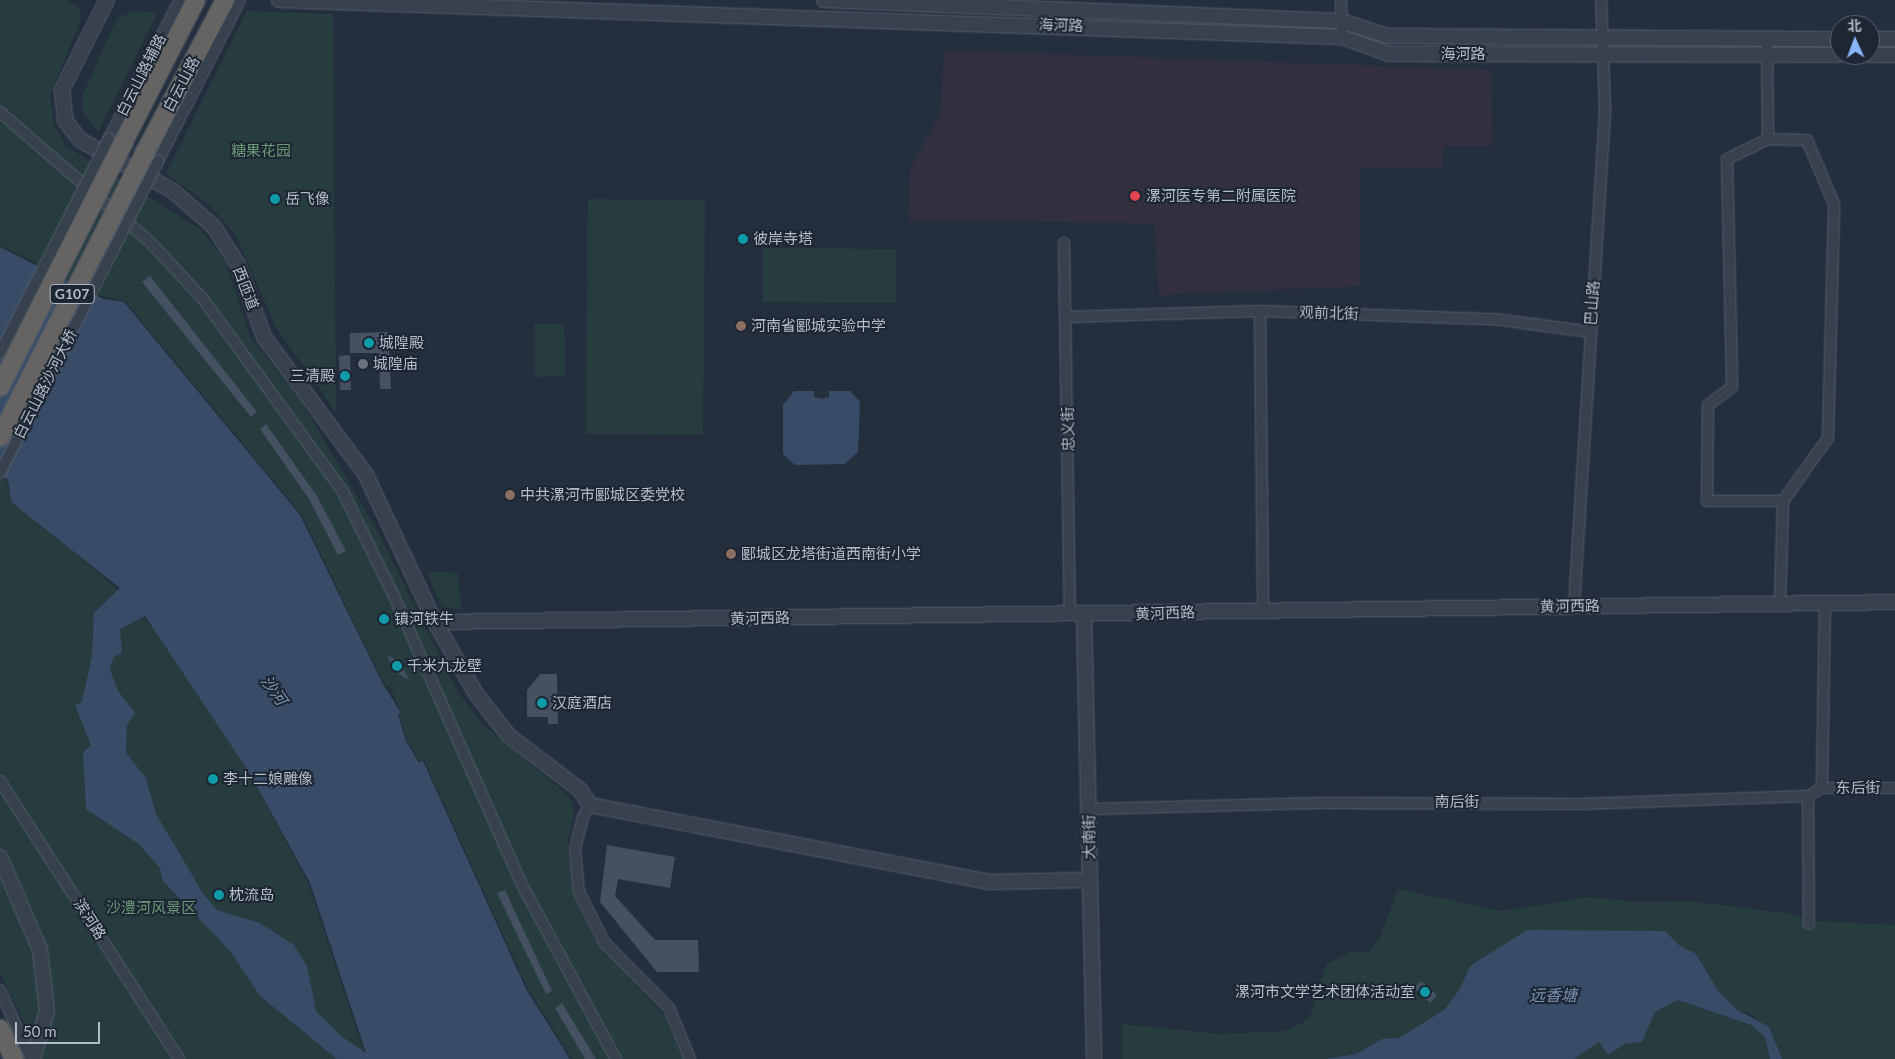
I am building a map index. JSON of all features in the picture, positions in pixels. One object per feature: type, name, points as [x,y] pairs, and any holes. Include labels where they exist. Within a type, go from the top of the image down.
[{"type":"highway","name":"白云山路","points":[[116,141],[184,7]]},
{"type":"highway","name":"白云山路","points":[[151,156],[225,11]]},
{"type":"highway","name":"G107","points":[[0,387],[116,141]]},
{"type":"highway","name":"白云山路沙河大桥","points":[[0,437],[151,156]]},
{"type":"highway","points":[[0,1029],[14,1059]]},
{"type":"street","name":"西匝道","points":[[107,0],[62,90],[65,120],[80,140],[173,191],[214,227],[238,265],[264,336],[366,475],[435,622],[476,694],[509,736],[580,790],[590,805]]},
{"type":"street","points":[[225,11],[240,0]]},
{"type":"street","name":"海河路","points":[[279,0],[428,3],[1342,37],[1389,54],[1830,55]]},
{"type":"street","name":"海河路","points":[[824,0],[1031,3],[1341,21],[1387,36],[1604,40],[1830,39]]},
{"type":"street","points":[[1341,0],[1342,37]]},
{"type":"street","name":"巴山路","points":[[1574,605],[1605,107],[1604,40],[1600,0]]},
{"type":"street","points":[[1880,39],[1895,39]]},
{"type":"street","points":[[1767,40],[1768,139]]},
{"type":"street","points":[[1880,55],[1895,55]]},
{"type":"street","points":[[0,112],[151,243],[203,300],[342,490],[394,596],[520,881],[616,1059]]},
{"type":"street","points":[[1780,604],[1783,501],[1828,438],[1834,204],[1807,140],[1768,139],[1726,159],[1732,387],[1708,405],[1707,501],[1783,501]]},
{"type":"street","points":[[0,353],[116,141]]},
{"type":"street","name":"白云山路沙河大桥","points":[[0,473],[151,156]]},
{"type":"street","name":"忠义街","points":[[1064,244],[1070,615]]},
{"type":"street","points":[[1260,311],[1263,610]]},
{"type":"street","name":"观前北街","points":[[1066,317],[1260,311],[1494,319],[1591,332]]},
{"type":"street","name":"黄河西路","points":[[435,622],[1084,615],[1574,605],[1895,602]]},
{"type":"street","points":[[1822,788],[1825,603]]},
{"type":"street","name":"大南街","points":[[1084,615],[1090,809],[1094,1059]]},
{"type":"street","name":"滨河路","points":[[0,781],[179,1059]]},
{"type":"street","name":"东后街","points":[[1822,788],[1895,788]]},
{"type":"street","name":"南后街","points":[[1090,809],[1334,803],[1580,804],[1808,796],[1822,788]]},
{"type":"street","points":[[1808,796],[1809,924]]},
{"type":"street","points":[[690,1059],[669,1008],[604,942],[579,892],[575,849],[582,817],[590,805],[989,882],[1090,880]]},
{"type":"street","points":[[0,857],[40,950],[47,1011],[32,1059]]},
{"type":"street","points":[[0,990],[32,1059]]},
{"type":"shaded area","name":"漯河医专第二附属医院","points":[[944,50],[1491,70],[1493,146],[1443,146],[1442,168],[1360,168],[1360,286],[1159,295],[1154,223],[909,221],[910,170],[941,112]]},
{"type":"green space","points":[[0,0],[66,0],[80,8],[81,20],[50,95],[54,125],[66,146],[200,229],[225,260],[250,337],[301,401],[378,532],[456,689],[480,722],[570,797],[574,815],[567,846],[573,893],[594,938],[664,1015],[683,1059],[572,1059],[527,987],[424,760],[420,762],[407,740],[399,716],[402,714],[391,689],[384,683],[301,514],[125,301],[102,296],[0,245]]},
{"type":"green space","points":[[134,11],[158,12],[98,132],[83,113],[83,94],[117,18]]},
{"type":"green space","name":"糖果花园","points":[[247,11],[333,14],[336,412],[277,329],[236,236],[208,203],[166,174]]},
{"type":"green space","points":[[588,199],[705,200],[703,435],[586,434]]},
{"type":"green space","points":[[763,248],[896,249],[896,303],[763,302]]},
{"type":"green space","points":[[534,324],[564,324],[565,376],[535,377]]},
{"type":"green space","name":"沙澧河风景区","points":[[0,477],[7,481],[11,503],[47,528],[122,594],[155,630],[250,774],[309,885],[366,1059],[42,1059],[0,973]]},
{"type":"green space","points":[[426,571],[458,573],[461,610],[445,607],[439,601]]},
{"type":"green space","points":[[1398,889],[1502,911],[1587,897],[1637,902],[1690,901],[1791,914],[1813,921],[1895,925],[1895,1059],[1782,1059],[1754,1016],[1736,1009],[1719,992],[1695,953],[1680,946],[1664,931],[1470,966],[1459,990],[1443,1010],[1399,1038],[1382,1040],[1356,1054],[1324,1059],[1122,1059],[1122,1024],[1219,1034],[1285,1031],[1309,1019],[1327,964],[1350,952],[1368,952],[1380,938]]},
{"type":"green space","points":[[1678,1000],[1751,1025],[1765,1037],[1770,1059],[1574,1059],[1599,1042],[1608,1055],[1625,1044],[1642,1042],[1655,1012]]},
{"type":"water","name":"沙河","points":[[0,247],[103,299],[124,302],[300,515],[383,684],[401,713],[398,715],[406,741],[419,763],[423,761],[526,989],[570,1059],[337,1059],[260,996],[230,951],[163,881],[160,868],[140,845],[86,809],[83,753],[91,745],[75,705],[82,702],[92,656],[94,613],[120,588],[11,502],[8,480],[0,475]],"holes":[[[145,616],[250,774],[310,883],[366,1053],[341,1036],[316,1011],[307,966],[294,945],[260,923],[217,910],[204,895],[156,814],[146,778],[126,753],[127,725],[135,713],[118,691],[110,670],[113,658],[122,652],[120,629]]]},
{"type":"water","points":[[794,391],[814,391],[814,397],[822,399],[829,397],[829,391],[850,391],[860,402],[858,452],[845,464],[795,465],[783,454],[783,405]]},
{"type":"water","name":"远香塘","points":[[1527,930],[1665,931],[1680,946],[1695,953],[1719,992],[1736,1009],[1769,1027],[1782,1059],[1770,1059],[1765,1037],[1751,1025],[1678,1000],[1655,1012],[1642,1042],[1625,1044],[1608,1055],[1599,1042],[1574,1059],[1324,1059],[1356,1054],[1382,1039],[1399,1038],[1444,1010],[1459,990],[1470,966]]},
{"type":"building","points":[[150,276],[257,412],[251,417],[142,282]]},
{"type":"building","name":"城隍殿","points":[[388,332],[391,389],[380,389],[379,353],[350,353],[350,333]]},
{"type":"building","name":"三清殿","points":[[350,355],[351,390],[340,390],[339,356]]},
{"type":"building","points":[[266,424],[317,496],[346,551],[338,555],[309,499],[260,429]]},
{"type":"building","points":[[387,655],[400,662],[409,680],[394,671]]},
{"type":"building","name":"汉庭酒店","points":[[540,674],[557,674],[558,724],[548,724],[548,717],[527,717],[527,690]]},
{"type":"building","points":[[607,845],[675,857],[670,888],[618,879],[615,896],[655,940],[698,940],[699,972],[657,972],[600,902]]},
{"type":"building","points":[[505,890],[552,991],[546,994],[497,893]]},
{"type":"building","name":"漯河市文学艺术团体活动室","points":[[1421,981],[1437,995],[1430,1003],[1414,988]]},
{"type":"building","points":[[562,1003],[596,1059],[585,1059],[555,1008]]},
{"type":"place","name":"漯河医专第二附属医院","points":[[1135,196]]},
{"type":"place","name":"岳飞像","points":[[275,199]]},
{"type":"place","name":"彼岸寺塔","points":[[743,239]]},
{"type":"place","name":"河南省郾城实验中学","points":[[741,326]]},
{"type":"place","name":"城隍殿","points":[[369,343]]},
{"type":"place","name":"城隍庙","points":[[363,364]]},
{"type":"place","name":"三清殿","points":[[345,376]]},
{"type":"place","name":"中共漯河市郾城区委党校","points":[[510,495]]},
{"type":"place","name":"郾城区龙塔街道西南街小学","points":[[731,554]]},
{"type":"place","name":"镇河铁牛","points":[[384,619]]},
{"type":"place","name":"千米九龙壁","points":[[397,666]]},
{"type":"place","name":"汉庭酒店","points":[[542,703]]},
{"type":"place","name":"李十二娘雕像","points":[[213,779]]},
{"type":"place","name":"枕流岛","points":[[219,895]]},
{"type":"place","name":"漯河市文学艺术团体活动室","points":[[1425,992]]}]
